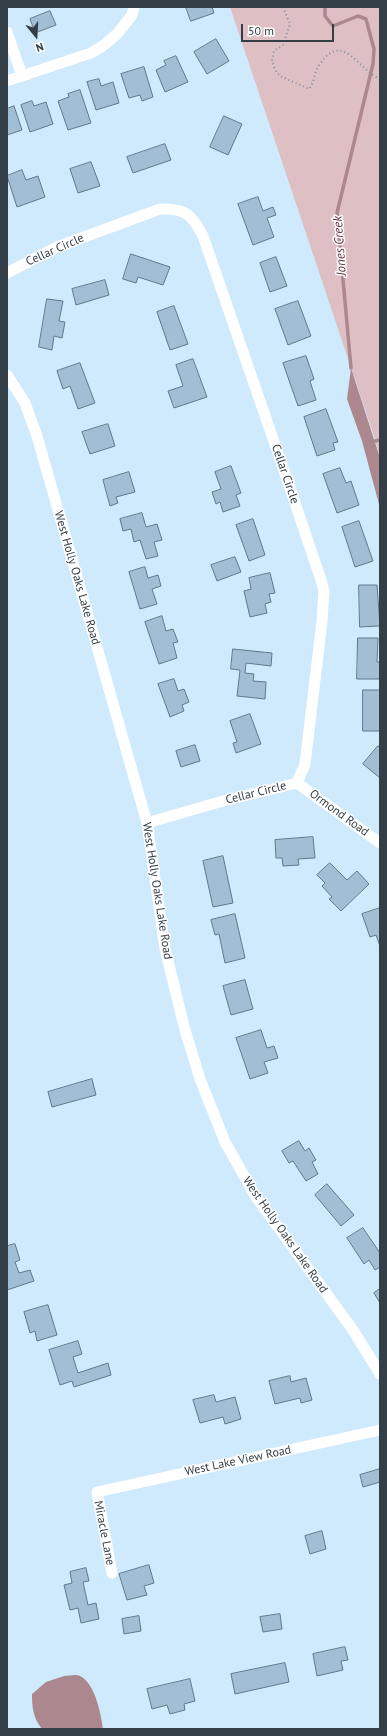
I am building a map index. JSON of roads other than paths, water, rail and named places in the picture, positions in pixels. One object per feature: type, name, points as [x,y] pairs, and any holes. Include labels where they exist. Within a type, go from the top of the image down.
[{"type":"street","points":[[7,81],[91,53],[116,34],[132,15],[134,7]]},
{"type":"street","points":[[7,32],[22,76]]},
{"type":"street","name":"Cellar Circle","points":[[7,273],[57,247],[160,209],[171,208],[184,211],[196,223],[203,236],[324,591],[322,621],[305,764],[297,783],[223,801],[147,823]]},
{"type":"street","name":"West Holly Oaks Lake Road","points":[[7,375],[25,403],[37,436],[147,823],[165,949],[185,1030],[200,1080],[225,1142],[256,1197],[353,1330],[380,1374]]},
{"type":"street","name":"Ormond Road","points":[[297,783],[380,843]]},
{"type":"street","name":"West Lake View Road","points":[[97,1492],[380,1430]]},
{"type":"street","name":"Miracle Lane","points":[[97,1492],[112,1573]]},
{"type":"waterway","name":"Jones Creek","points":[[325,7],[325,16],[333,26],[358,16],[366,19],[374,49],[373,64],[337,213],[351,368]]},
{"type":"waterway","points":[[375,441],[380,440]]}]
